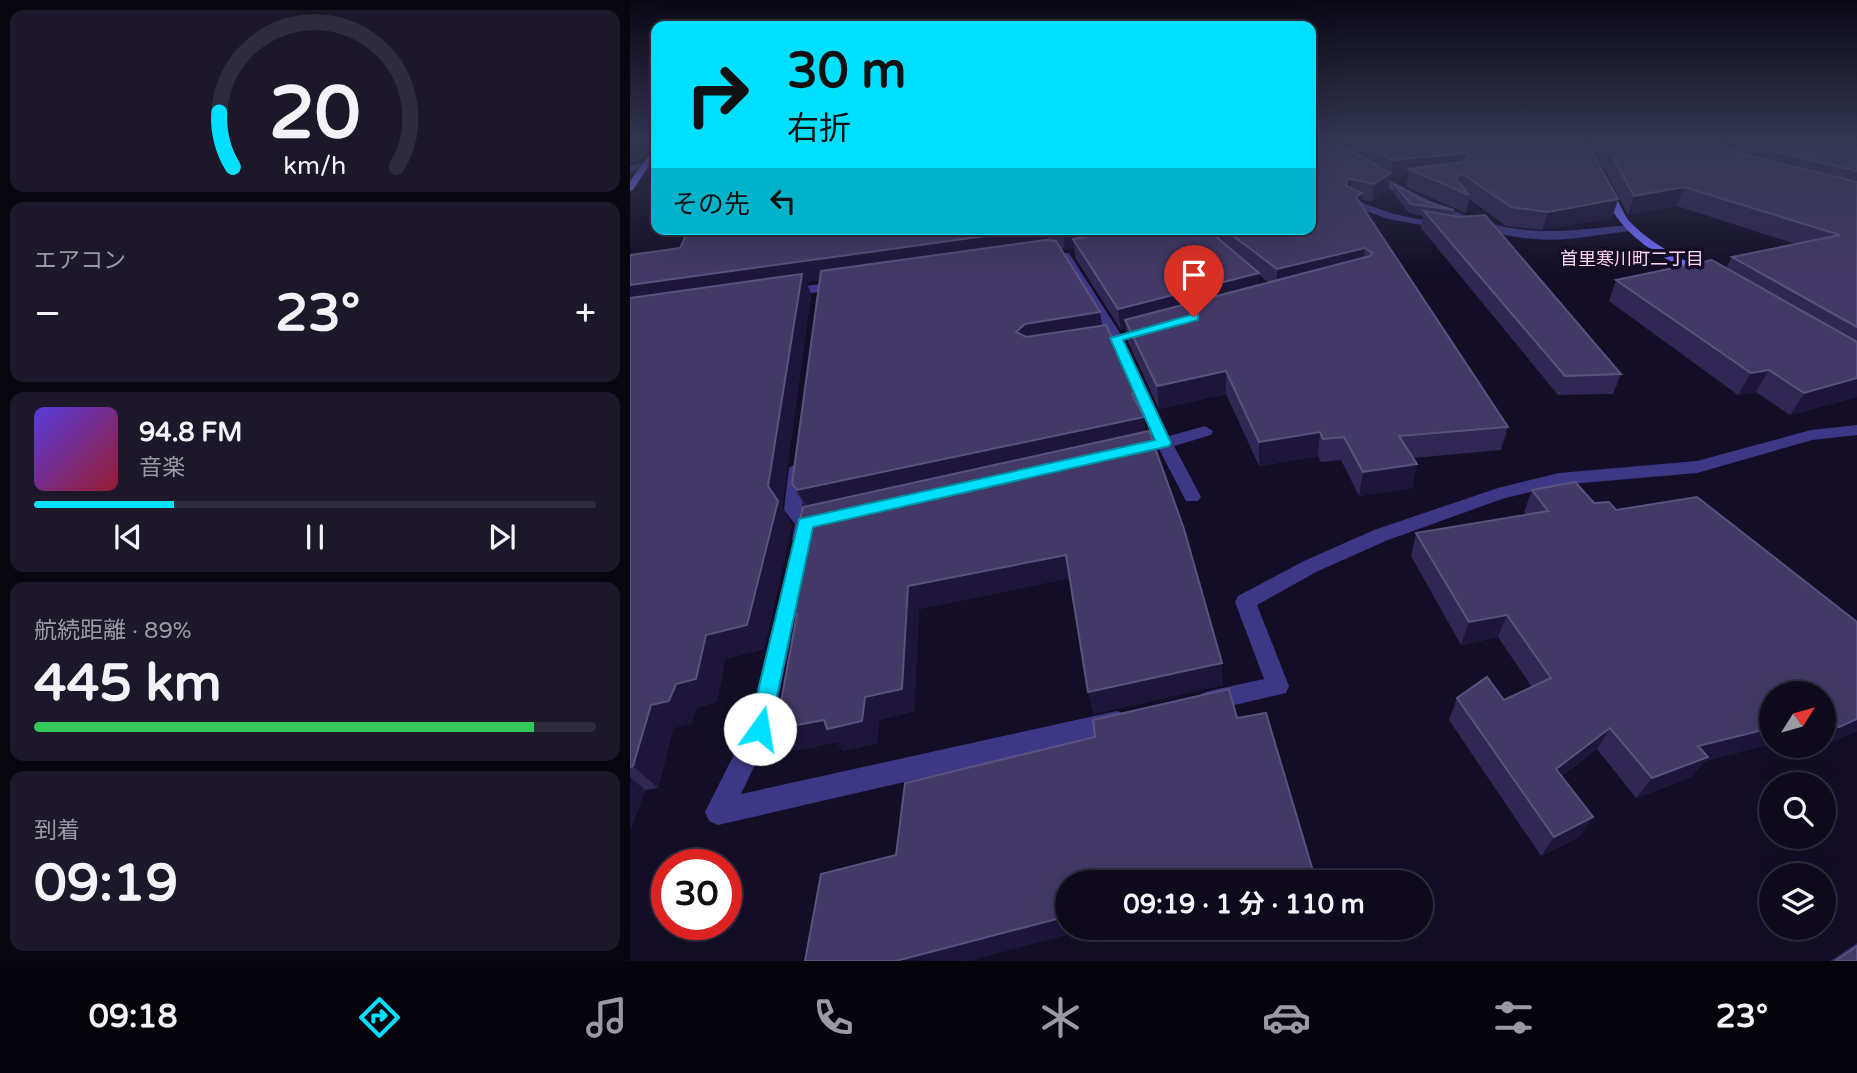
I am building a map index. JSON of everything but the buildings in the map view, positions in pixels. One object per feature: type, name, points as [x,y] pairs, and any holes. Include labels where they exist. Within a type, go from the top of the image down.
[{"type":"street","points":[[1385,184],[1395,183]]},
{"type":"street","points":[[1604,183],[1618,215],[1632,228],[1718,284]]},
{"type":"street","points":[[1385,184],[1428,206],[1506,231]]},
{"type":"street","points":[[1351,202],[1392,217],[1427,225],[1535,236],[1632,228]]},
{"type":"street","points":[[1064,254],[1116,338],[1192,497]]},
{"type":"street","points":[[767,296],[820,295],[848,284]]},
{"type":"street","points":[[1184,707],[1278,686],[1245,602],[1311,566],[1381,535],[1498,494],[1559,479],[1697,467],[1811,435],[1857,430]]},
{"type":"street","points":[[1111,455],[1205,431]]},
{"type":"street","points":[[798,561],[812,521],[793,510],[800,454]]},
{"type":"street","points":[[792,587],[760,729],[718,812],[1131,719]]},
{"type":"district","name":"首里寒川町二丁目","points":[[1632,259]]},
{"type":"route","points":[[760,729],[805,523],[1164,443],[1116,338],[1194,317]]}]
